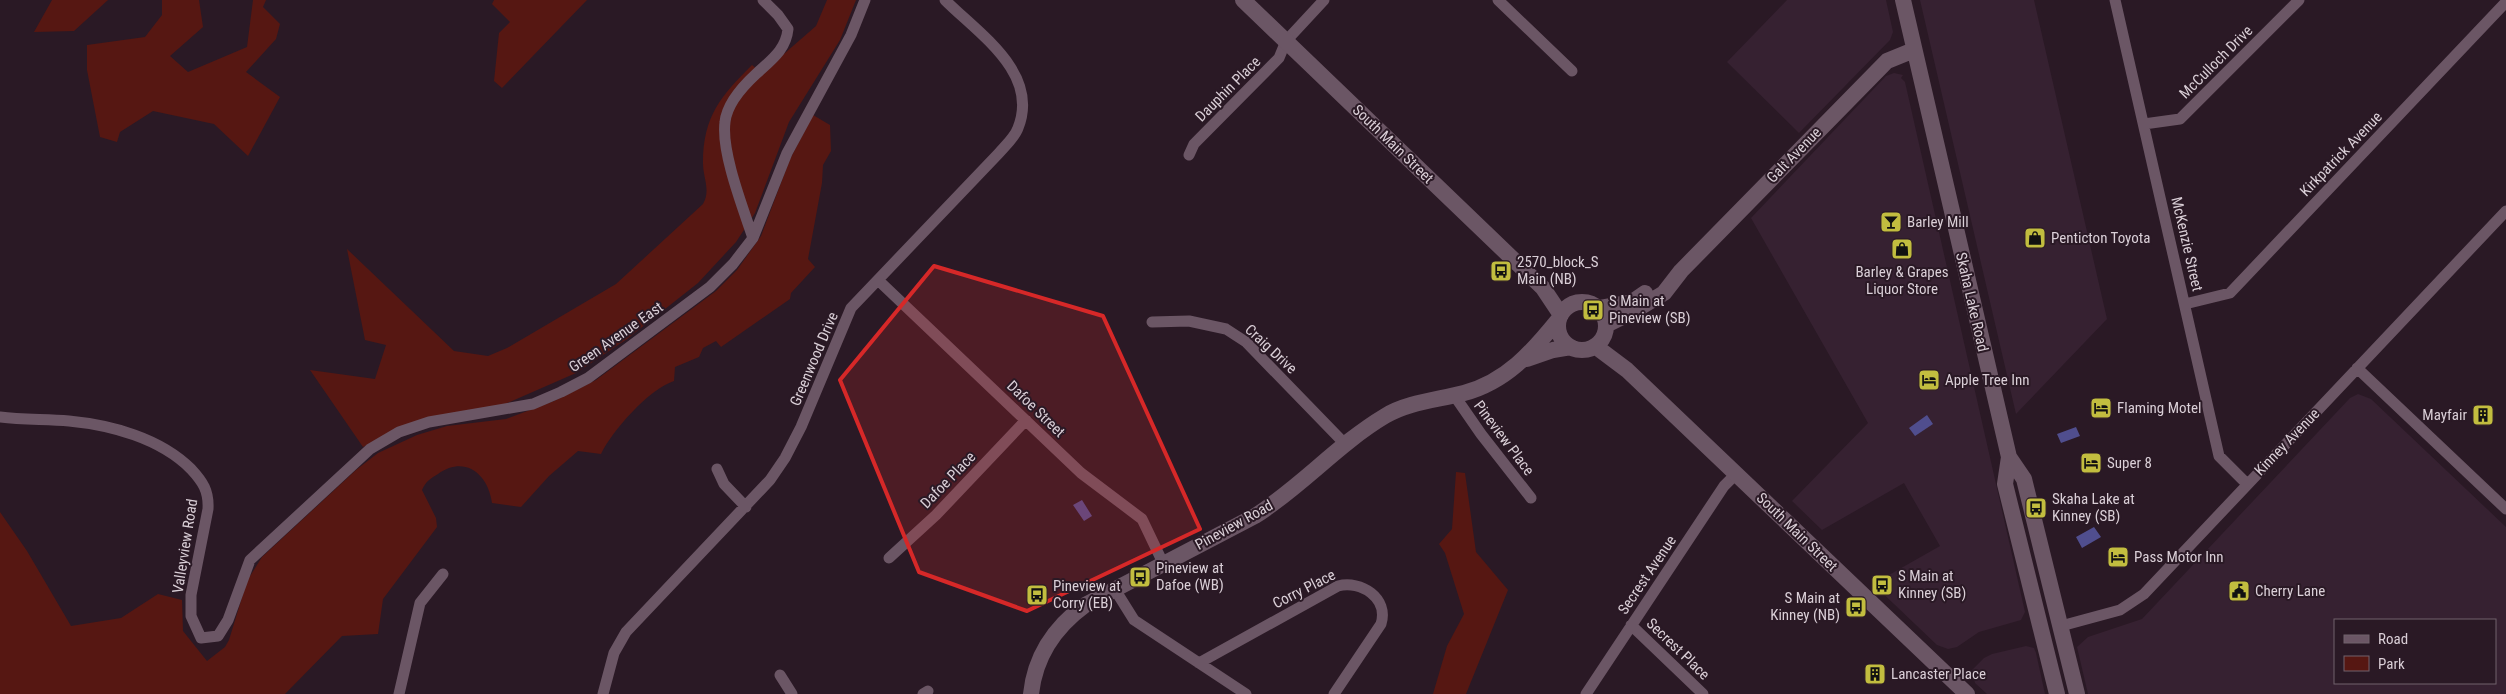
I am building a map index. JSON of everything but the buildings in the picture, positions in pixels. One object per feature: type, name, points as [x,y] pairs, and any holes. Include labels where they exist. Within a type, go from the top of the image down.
[{"type":"street","points":[[752,238],[730,165],[725,121],[740,89],[779,53],[787,42],[788,29],[778,15],[763,0]]},
{"type":"street","name":"Green Avenue East","points":[[218,636],[228,620],[250,560],[370,449],[400,432],[429,422],[533,404],[588,378],[710,287],[733,264],[752,238],[787,153],[851,34],[865,0]]},
{"type":"street","name":"Greenwood Drive","points":[[603,694],[614,653],[626,632],[746,507],[770,480],[785,458],[801,427],[851,308],[1000,153],[1018,129],[1022,109],[1021,85],[1010,63],[946,0]]},
{"type":"street","name":"South Main Street","points":[[1243,0],[1543,288],[1560,318]]},
{"type":"street","name":"Dauphin Place","points":[[1188,155],[1194,144],[1279,58],[1286,41],[1324,0]]},
{"type":"street","points":[[1498,0],[1572,71]]},
{"type":"street","name":"Skaha Lake Road","points":[[1903,0],[2009,457],[2024,479],[2077,694]]},
{"type":"street","name":"McKenzie Street","points":[[2115,0],[2219,456],[2247,484]]},
{"type":"street","name":"McCulloch Drive","points":[[2144,124],[2180,119],[2299,0]]},
{"type":"street","name":"Kirkpatrick Avenue","points":[[2185,304],[2230,293],[2506,2]]},
{"type":"street","name":"Galt Avenue","points":[[1606,328],[1664,293],[1681,272],[1882,65],[1896,56],[1914,50]]},
{"type":"street","points":[[1882,65],[1904,64],[1919,70]]},
{"type":"street","name":"Kinney Avenue","points":[[2042,629],[2108,615],[2132,604],[2144,594],[2506,211]]},
{"type":"street","name":"Galt Avenue","points":[[1599,308],[1632,302],[1681,272]]},
{"type":"street","name":"Dafoe Street","points":[[878,280],[1081,473],[1142,519],[1163,563]]},
{"type":"street","name":"South Main Street","points":[[1543,288],[1575,303]]},
{"type":"street","points":[[1588,302],[1599,308],[1606,328],[1595,346],[1583,350],[1570,347],[1559,333],[1560,318],[1575,303],[1588,302]]},
{"type":"street","name":"Pineview Road","points":[[1523,361],[1560,318]]},
{"type":"street","name":"Craig Drive","points":[[1152,322],[1189,321],[1226,329],[1246,342],[1346,445]]},
{"type":"street","name":"South Main Street","points":[[1606,328],[1628,370]]},
{"type":"street","name":"South Main Street","points":[[1595,346],[1628,370],[1967,694]]},
{"type":"street","name":"Pineview Road","points":[[1031,694],[1040,658],[1054,635],[1068,618],[1085,605],[1271,506],[1346,445],[1394,412],[1487,385],[1523,361],[1553,350],[1570,347]]},
{"type":"street","points":[[2357,368],[2506,509]]},
{"type":"street","name":"Pineview Place","points":[[1454,395],[1481,434],[1531,498]]},
{"type":"street","name":"Valleyview Road","points":[[0,417],[70,422],[117,430],[152,443],[184,462],[197,476],[208,495],[208,509],[191,594],[191,616],[201,638],[218,636]]},
{"type":"street","name":"Dafoe Place","points":[[889,558],[936,515],[1026,420]]},
{"type":"street","name":"Skaha Lake Road","points":[[2009,457],[2005,484],[2057,694]]},
{"type":"street","points":[[717,469],[724,484],[746,507]]},
{"type":"street","name":"Secrest Avenue","points":[[1586,694],[1724,486],[1736,474]]},
{"type":"street","points":[[399,694],[420,603],[442,574]]},
{"type":"street","name":"Corry Place","points":[[1199,663],[1338,586],[1349,583],[1359,586],[1375,597],[1382,605],[1383,617],[1381,624],[1334,694]]},
{"type":"street","points":[[1114,588],[1134,620],[1246,694]]},
{"type":"street","name":"Secrest Place","points":[[1631,625],[1703,694]]},
{"type":"street","points":[[780,675],[792,694]]},
{"type":"highlighted area","points":[[934,266],[1103,316],[1200,529],[1027,611],[919,572],[840,380]]},
{"type":"shaded area","points":[[1787,0],[1886,0],[1893,32],[1890,40],[1799,133],[1727,62]]},
{"type":"shaded area","points":[[1920,0],[2034,0],[2107,319],[2016,414]]},
{"type":"shaded area","points":[[1894,73],[1903,75],[1901,78],[1905,82],[2025,612],[2021,620],[1979,632],[1957,647],[1948,649],[1937,645],[1873,584],[1940,546],[1904,483],[1822,530],[1792,501],[1868,423],[1751,218],[1886,76]]},
{"type":"shaded area","points":[[2358,394],[2371,399],[2506,527],[2506,694],[2088,694],[2077,647],[2088,637],[2142,619],[2350,398]]},
{"type":"shaded area","points":[[1927,415],[1933,424],[1915,436],[1909,428]]},
{"type":"shaded area","points":[[2076,427],[2080,436],[2061,443],[2057,434]]},
{"type":"shaded area","points":[[1082,500],[1092,516],[1084,521],[1073,505]]},
{"type":"shaded area","points":[[2094,527],[2101,537],[2082,548],[2076,537]]},
{"type":"shaded area","points":[[2026,646],[2034,648],[2036,653],[2045,694],[1987,694],[1975,683],[1972,670],[1984,658],[1992,654]]},
{"type":"green space","points":[[52,0],[108,0],[74,31],[34,32]]},
{"type":"green space","points":[[162,0],[199,0],[203,27],[170,56],[188,72],[247,47],[253,0],[266,0],[263,7],[280,24],[276,39],[246,72],[280,97],[248,156],[214,124],[153,111],[120,132],[117,142],[100,137],[87,70],[87,45],[145,37],[162,15]]},
{"type":"green space","points":[[494,0],[587,0],[502,88],[494,81],[499,33],[510,22],[492,4]]},
{"type":"green space","points":[[827,0],[856,0],[840,40],[789,122],[755,213],[736,242],[698,283],[627,339],[576,373],[505,404],[409,424],[363,447],[310,370],[375,379],[386,345],[365,340],[347,249],[454,351],[488,356],[507,348],[616,284],[703,204],[707,189],[703,168],[706,132],[716,108],[731,87],[752,65],[762,73],[816,26]]},
{"type":"green space","points":[[813,115],[830,125],[831,151],[823,165],[822,183],[808,259],[815,267],[791,293],[790,299],[721,347],[716,341],[703,348],[699,357],[675,367],[674,381],[664,385],[632,412],[622,423],[601,454],[578,451],[549,476],[521,507],[492,503],[486,484],[474,470],[466,467],[457,466],[448,469],[430,479],[422,490],[436,518],[437,527],[383,599],[378,634],[342,636],[285,694],[0,694],[0,512],[27,551],[71,626],[121,618],[158,594],[182,600],[183,631],[207,661],[225,647],[229,640],[247,581],[262,557],[356,470],[378,453],[417,435],[447,426],[506,419],[554,401],[596,380],[716,291],[737,270],[761,236],[790,159]]},
{"type":"green space","points":[[1456,472],[1465,473],[1476,552],[1508,590],[1466,694],[1433,694],[1447,646],[1464,614],[1445,553],[1439,544],[1452,529]]},
{"type":"place","name":"Barley Mill","points":[[1891,222]]},
{"type":"place","name":"Penticton Toyota","points":[[2035,238]]},
{"type":"place","name":"Barley & Grapes Liquor Store","points":[[1902,249]]},
{"type":"place","name":"2570_block_S Main (NB)","points":[[1501,271]]},
{"type":"place","name":"S Main at Pineview (SB)","points":[[1593,310]]},
{"type":"place","name":"Apple Tree Inn","points":[[1929,380]]},
{"type":"place","name":"Flaming Motel","points":[[2101,408]]},
{"type":"place","name":"Mayfair","points":[[2483,415]]},
{"type":"place","name":"Super 8","points":[[2091,463]]},
{"type":"place","name":"Skaha Lake at Kinney (SB)","points":[[2036,508]]},
{"type":"place","name":"Pass Motor Inn","points":[[2118,557]]},
{"type":"place","name":"Pineview at Dafoe (WB)","points":[[1140,577]]},
{"type":"place","name":"S Main at Kinney (SB)","points":[[1882,585]]},
{"type":"place","name":"Cherry Lane","points":[[2239,591]]},
{"type":"place","name":"Pineview at Corry (EB)","points":[[1037,595]]},
{"type":"place","name":"S Main at Kinney (NB)","points":[[1856,607]]},
{"type":"place","name":"Lancaster Place","points":[[1875,674]]}]
